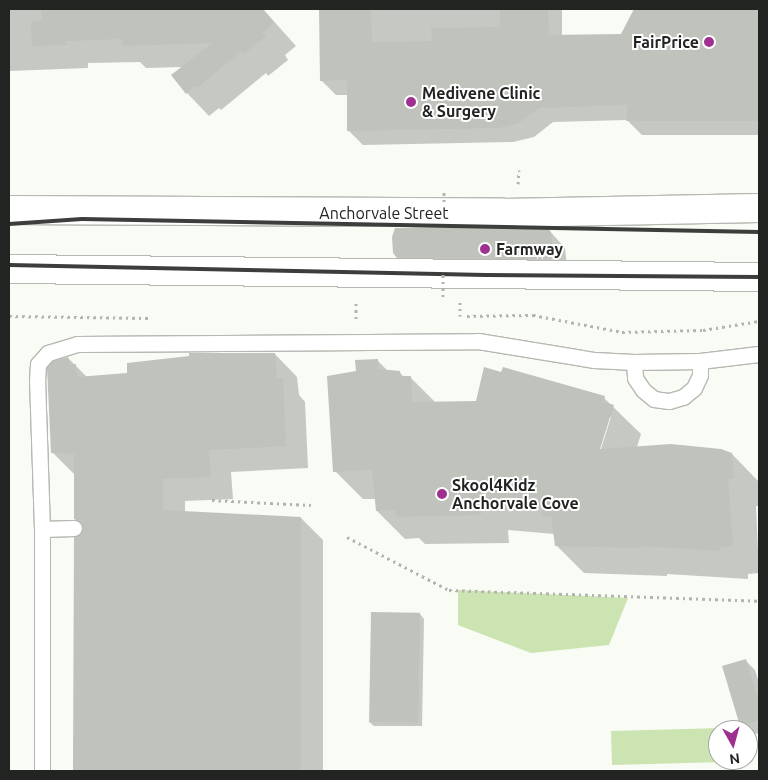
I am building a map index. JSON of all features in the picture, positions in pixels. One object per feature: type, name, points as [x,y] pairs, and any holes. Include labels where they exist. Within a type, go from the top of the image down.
[{"type":"street","name":"Anchorvale Street","points":[[9,210],[503,214],[759,208]]},
{"type":"street","points":[[9,269],[759,277]]},
{"type":"lane","points":[[42,771],[42,529],[37,382],[38,364],[48,353],[66,346],[78,344],[478,341],[594,360],[634,362],[700,361],[759,354]]},
{"type":"lane","points":[[634,362],[635,378],[642,390],[654,399],[669,401],[683,398],[694,388],[700,375],[700,361]]},
{"type":"lane","points":[[42,529],[74,528]]},
{"type":"path","points":[[518,190],[519,170]]},
{"type":"path","points":[[444,190],[444,215]]},
{"type":"path","points":[[442,297],[443,272]]},
{"type":"path","points":[[356,296],[356,320]]},
{"type":"path","points":[[686,330],[687,336]]},
{"type":"path","points":[[212,500],[311,505]]},
{"type":"path","points":[[347,537],[449,590],[759,600]]},
{"type":"green space","points":[[458,590],[628,598],[609,645],[531,653],[458,625]]},
{"type":"green space","points":[[708,728],[708,762],[612,765],[611,731]]},
{"type":"building","points":[[41,9],[263,9],[274,23],[263,32],[266,36],[244,54],[242,51],[197,88],[195,86],[186,94],[171,75],[212,43],[122,46],[122,39],[66,41],[66,45],[32,46],[31,22],[42,21]]},
{"type":"building","points":[[319,9],[371,9],[372,42],[432,41],[431,28],[500,27],[500,9],[548,9],[549,35],[621,34],[634,9],[759,9],[759,121],[626,121],[628,105],[539,108],[519,123],[498,128],[347,131],[347,80],[320,81]]},
{"type":"building","points":[[395,228],[548,228],[551,232],[553,250],[548,259],[397,258],[393,253],[392,237]]},
{"type":"building","points":[[189,353],[275,353],[277,378],[283,378],[286,446],[209,450],[211,477],[163,479],[163,510],[301,517],[301,771],[73,771],[74,537],[82,533],[83,527],[82,523],[74,519],[74,454],[51,453],[47,368],[53,361],[68,357],[71,365],[76,364],[77,377],[127,373],[127,363],[189,356]]},
{"type":"building","points":[[378,359],[379,369],[400,371],[401,376],[411,376],[412,402],[476,401],[484,367],[501,372],[503,367],[605,396],[604,402],[614,405],[600,449],[671,444],[721,449],[732,453],[734,479],[728,479],[733,546],[720,547],[721,551],[639,546],[639,548],[555,546],[551,516],[543,517],[542,508],[481,502],[481,515],[396,517],[395,510],[376,511],[372,470],[333,472],[327,376],[356,371],[355,360]]},
{"type":"building","points":[[371,612],[420,613],[418,723],[369,722]]},
{"type":"building","points":[[746,659],[759,702],[759,720],[738,720],[722,666]]},
{"type":"railway","points":[[9,224],[82,219],[759,232]]},
{"type":"railway","points":[[9,265],[486,275],[759,277]]},
{"type":"place","name":"FairPrice","points":[[709,42]]},
{"type":"place","name":"Medivene Clinic & Surgery","points":[[411,102]]},
{"type":"place","name":"Farmway","points":[[485,249]]},
{"type":"place","name":"Skool4Kidz Anchorvale Cove","points":[[442,494]]}]
